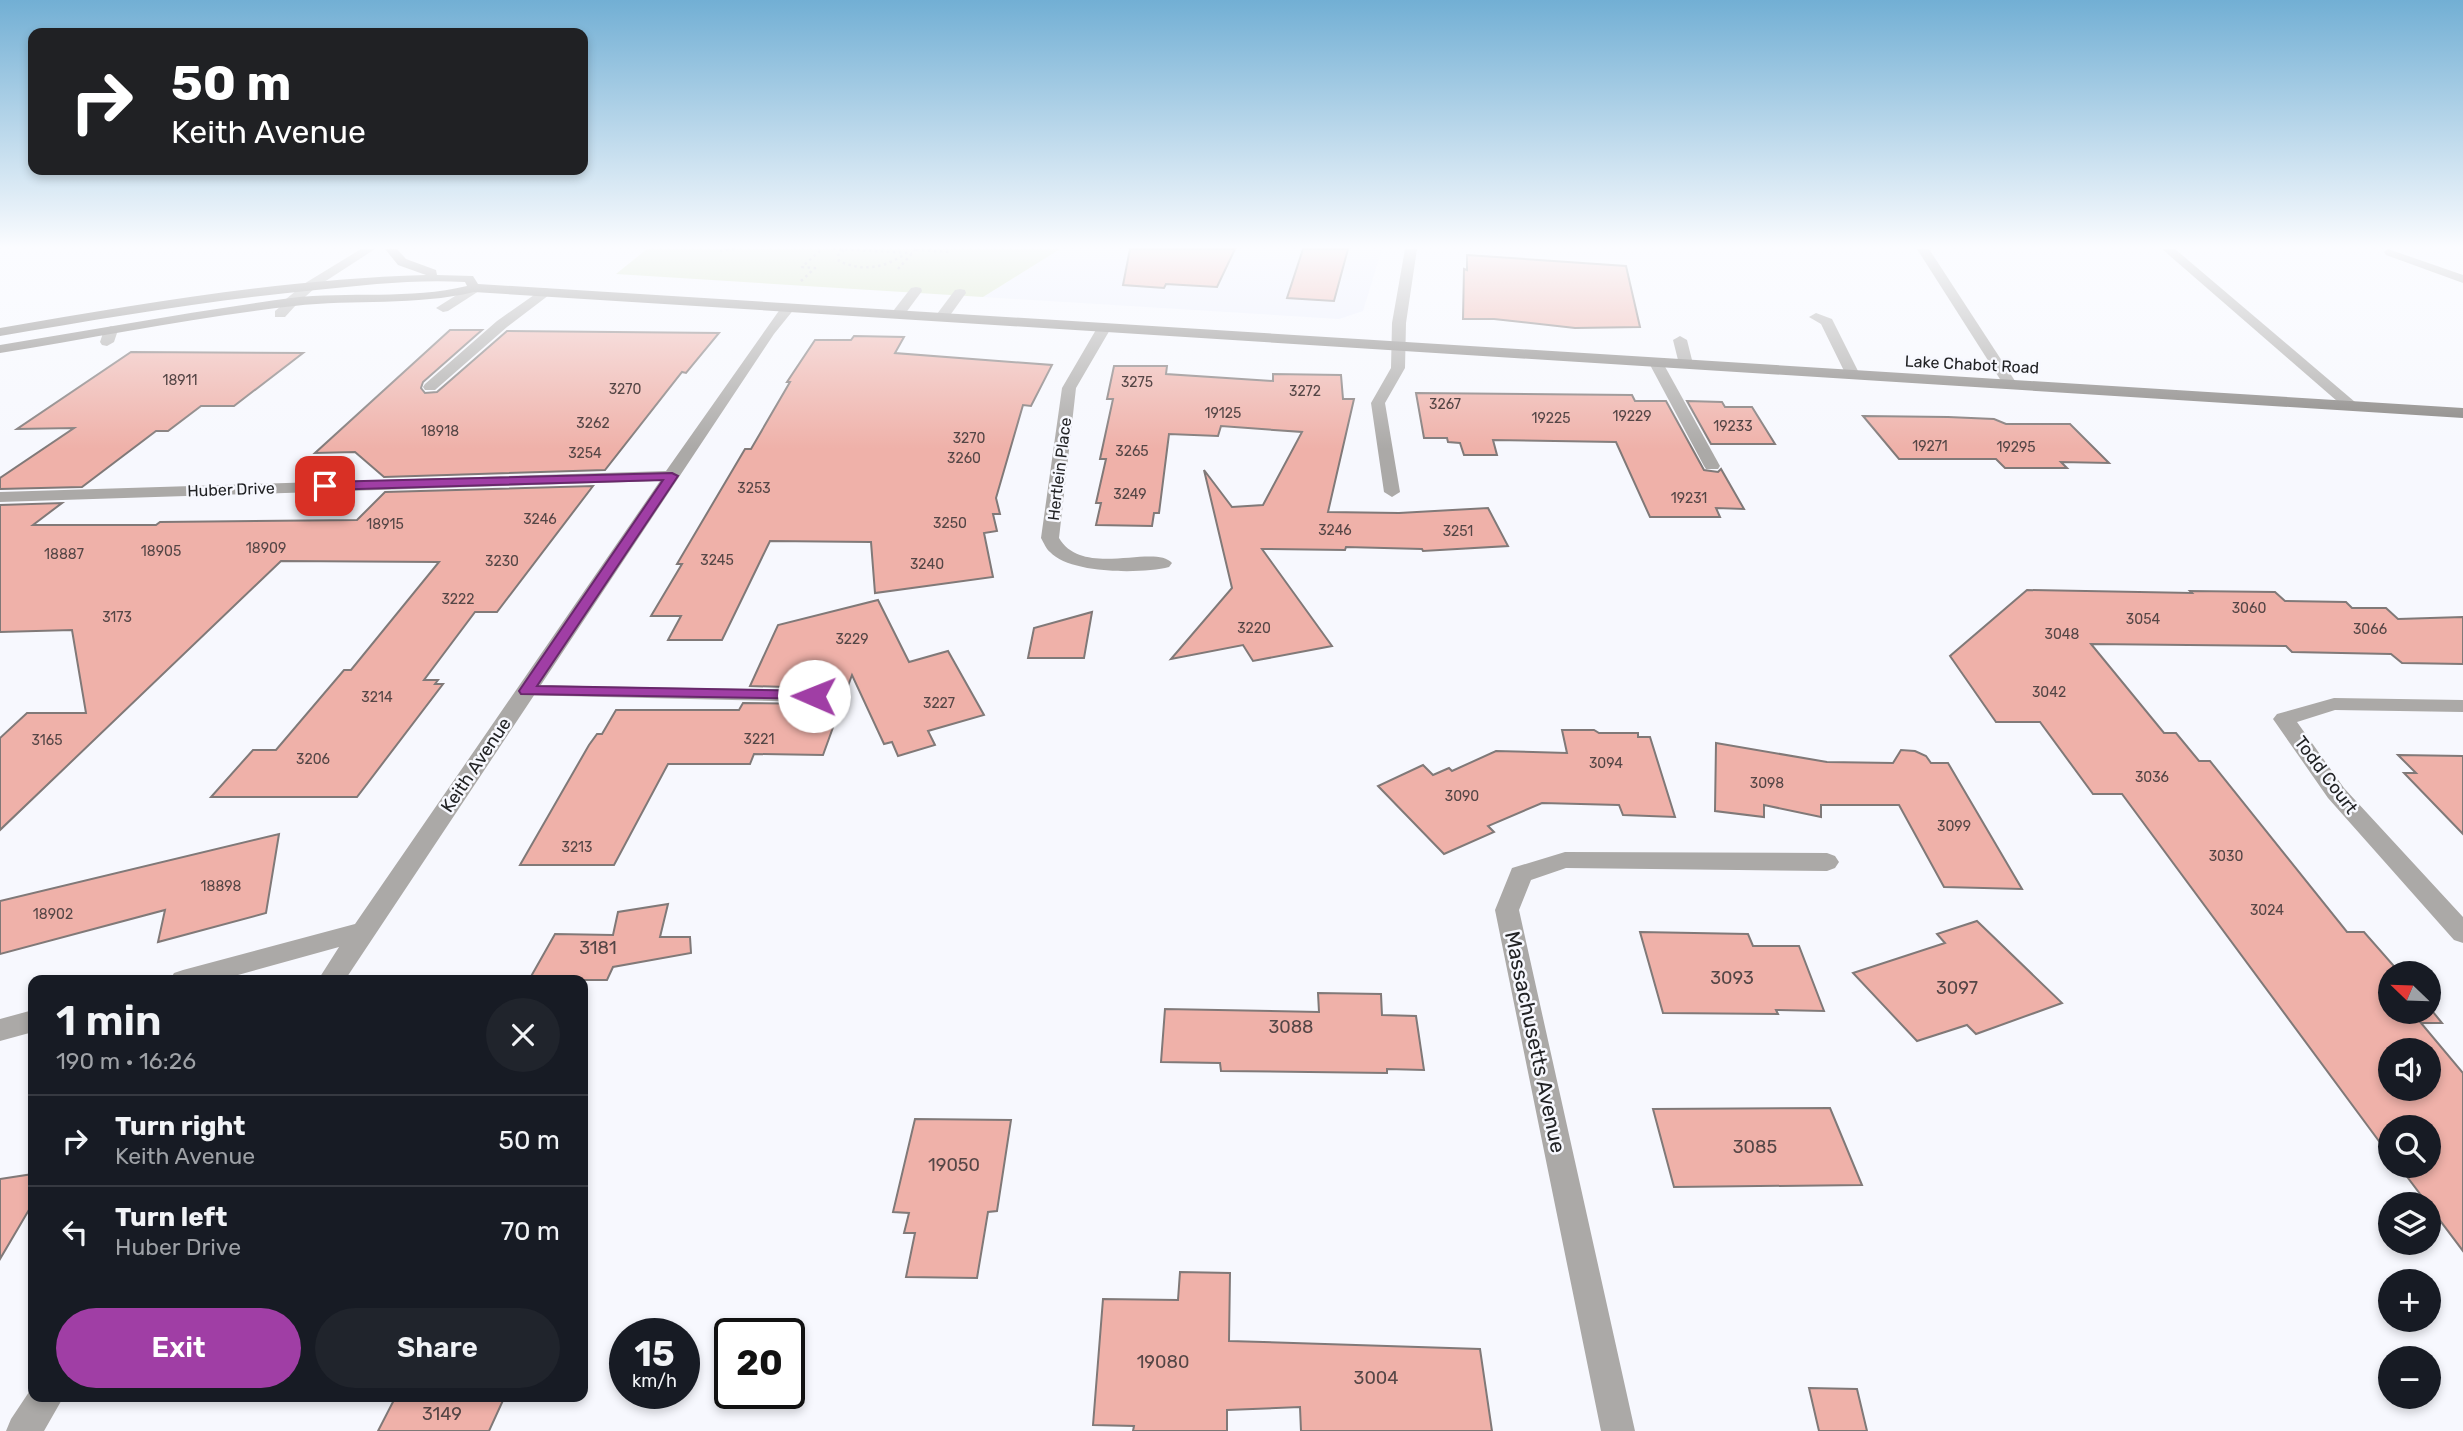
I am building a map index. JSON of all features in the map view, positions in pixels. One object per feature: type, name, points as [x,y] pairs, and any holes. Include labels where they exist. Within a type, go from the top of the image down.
[{"type":"main road","points":[[0,332],[99,316]]},
{"type":"main road","name":"Lake Chabot Road","points":[[0,349],[109,336],[217,316]]},
{"type":"main road","name":"Lake Chabot Road","points":[[908,316],[2463,412]]},
{"type":"street","points":[[430,387],[513,316]]},
{"type":"street","name":"Keith Avenue","points":[[334,975],[782,316]]},
{"type":"street","points":[[1392,492],[1378,403],[1398,368],[1397,347],[1401,316]]},
{"type":"street","points":[[1966,316],[2010,384]]},
{"type":"street","points":[[2246,316],[2350,405]]},
{"type":"street","points":[[1816,317],[1827,322],[1853,375]]},
{"type":"street","name":"Hertlein Place","points":[[1104,328],[1069,388],[1050,538],[1059,553],[1076,561],[1163,563]]},
{"type":"street","points":[[1679,340],[1686,364]]},
{"type":"street","points":[[1656,362],[1712,467]]},
{"type":"street","name":"Huber Drive","points":[[0,497],[672,476]]},
{"type":"street","points":[[527,691],[814,696]]},
{"type":"street","name":"Todd Court","points":[[2463,706],[2334,705],[2284,719],[2336,793],[2463,933]]},
{"type":"street","name":"Massachusetts Avenue","points":[[1618,1431],[1507,910],[1521,874],[1565,860],[1826,862]]},
{"type":"street","points":[[201,975],[364,931]]},
{"type":"street","points":[[0,1030],[28,1022]]},
{"type":"street","points":[[23,1431],[43,1402]]},
{"type":"shaded area","points":[[1287,316],[1349,316],[1339,319]]},
{"type":"building","points":[[1463,316],[1637,316],[1640,327],[1575,328],[1494,319],[1463,319]]},
{"type":"building","points":[[450,330],[482,330],[423,382],[421,388],[425,393],[437,392],[507,331],[719,333],[686,373],[682,372],[605,470],[384,477],[355,452],[315,453]]},
{"type":"building","points":[[854,336],[904,337],[895,353],[1052,365],[1031,406],[1023,405],[996,498],[1000,514],[993,514],[997,531],[984,533],[993,577],[875,593],[871,542],[770,541],[722,640],[668,640],[681,616],[651,616],[682,564],[677,564],[745,449],[751,449],[790,382],[787,382],[815,340],[851,340]]},
{"type":"building","points":[[131,352],[303,353],[234,406],[201,406],[168,431],[156,431],[82,487],[0,489],[0,478],[74,428],[17,429]]},
{"type":"building","points":[[1114,366],[1167,366],[1166,374],[1273,381],[1273,374],[1341,375],[1343,399],[1354,399],[1328,512],[1399,513],[1488,508],[1508,546],[1423,551],[1346,547],[1345,550],[1262,549],[1332,646],[1253,661],[1243,645],[1171,659],[1232,588],[1204,470],[1232,507],[1263,505],[1302,432],[1221,426],[1218,436],[1169,434],[1159,513],[1154,513],[1152,526],[1096,525],[1101,503],[1096,503],[1106,459],[1100,459],[1113,399],[1107,399]]},
{"type":"building","points":[[1416,393],[1632,395],[1635,401],[1666,401],[1704,470],[1718,472],[1721,469],[1744,509],[1716,508],[1720,517],[1650,517],[1616,442],[1493,440],[1497,455],[1464,455],[1460,443],[1448,442],[1447,438],[1424,438]]},
{"type":"building","points":[[1687,401],[1722,402],[1725,407],[1752,407],[1775,444],[1711,444]]},
{"type":"building","points":[[1863,416],[1994,419],[2006,424],[2070,424],[2109,463],[2061,462],[2067,468],[2005,468],[1996,459],[1899,459]]},
{"type":"building","points":[[593,486],[497,612],[475,612],[424,680],[438,680],[435,684],[443,684],[357,797],[211,797],[253,750],[276,750],[344,670],[351,670],[439,562],[281,561],[0,830],[0,738],[27,713],[86,713],[72,630],[0,632],[0,505],[62,503],[33,525],[357,520],[385,492]]},
{"type":"building","points":[[2027,590],[2275,592],[2285,601],[2346,602],[2352,608],[2386,608],[2398,619],[2463,617],[2463,664],[2402,663],[2391,654],[2292,652],[2286,646],[2091,644],[2164,733],[2176,733],[2199,761],[2210,761],[2347,932],[2364,932],[2389,961],[2378,961],[2378,1024],[2422,1024],[2434,1038],[2378,1038],[2378,1101],[2441,1101],[2441,1047],[2463,1073],[2463,1251],[2441,1222],[2441,1192],[2419,1192],[2408,1178],[2441,1178],[2441,1115],[2378,1115],[2378,1140],[2122,794],[2093,794],[2040,722],[1996,722],[1950,656]]},
{"type":"building","points":[[878,600],[909,662],[948,651],[984,715],[928,731],[935,745],[898,756],[892,742],[884,744],[852,675],[823,755],[754,754],[750,764],[668,764],[614,865],[520,865],[589,745],[597,734],[602,734],[616,710],[739,710],[743,703],[821,704],[826,697],[821,688],[750,686],[778,625]]},
{"type":"building","points":[[1092,612],[1084,658],[1028,658],[1034,628]]},
{"type":"building","points":[[1562,730],[1638,733],[1638,737],[1650,737],[1675,817],[1623,815],[1619,805],[1542,803],[1488,826],[1494,832],[1444,854],[1378,786],[1423,765],[1433,775],[1449,768],[1452,771],[1496,751],[1567,753]]},
{"type":"building","points":[[1716,743],[1827,762],[1893,763],[1901,750],[1915,751],[1926,756],[1931,763],[1948,763],[2022,889],[1944,887],[1899,805],[1821,805],[1821,817],[1764,805],[1764,817],[1715,811]]},
{"type":"building","points":[[2398,755],[2463,756],[2463,834],[2404,773],[2416,773]]},
{"type":"building","points":[[279,834],[266,913],[158,942],[165,910],[0,954],[0,901]]},
{"type":"building","points":[[668,904],[660,937],[690,937],[691,953],[613,967],[607,980],[588,980],[588,975],[532,975],[555,934],[613,935],[618,912]]},
{"type":"building","points":[[1977,921],[2062,1003],[1976,1034],[1967,1025],[1917,1041],[1853,973],[1945,943],[1937,934]]},
{"type":"building","points":[[1640,932],[1748,934],[1753,946],[1799,946],[1824,1011],[1776,1010],[1778,1014],[1663,1013]]},
{"type":"building","points":[[1318,993],[1381,994],[1382,1015],[1416,1016],[1424,1070],[1387,1069],[1387,1073],[1221,1071],[1220,1063],[1161,1062],[1165,1009],[1319,1012]]},
{"type":"building","points":[[1830,1108],[1862,1185],[1674,1187],[1653,1109]]},
{"type":"building","points":[[915,1119],[1011,1120],[997,1211],[988,1212],[977,1278],[906,1277],[915,1233],[904,1233],[909,1213],[893,1212]]},
{"type":"building","points":[[28,1175],[28,1211],[0,1259],[0,1179]]},
{"type":"building","points":[[1180,1272],[1230,1273],[1229,1341],[1480,1349],[1492,1431],[1301,1431],[1300,1407],[1227,1410],[1227,1431],[1133,1431],[1134,1426],[1093,1425],[1103,1299],[1178,1300]]},
{"type":"building","points":[[1809,1388],[1857,1389],[1867,1431],[1819,1431]]},
{"type":"building","points":[[393,1402],[502,1402],[489,1431],[378,1431]]},
{"type":"route","points":[[325,486],[672,476],[527,691],[814,696]]}]
